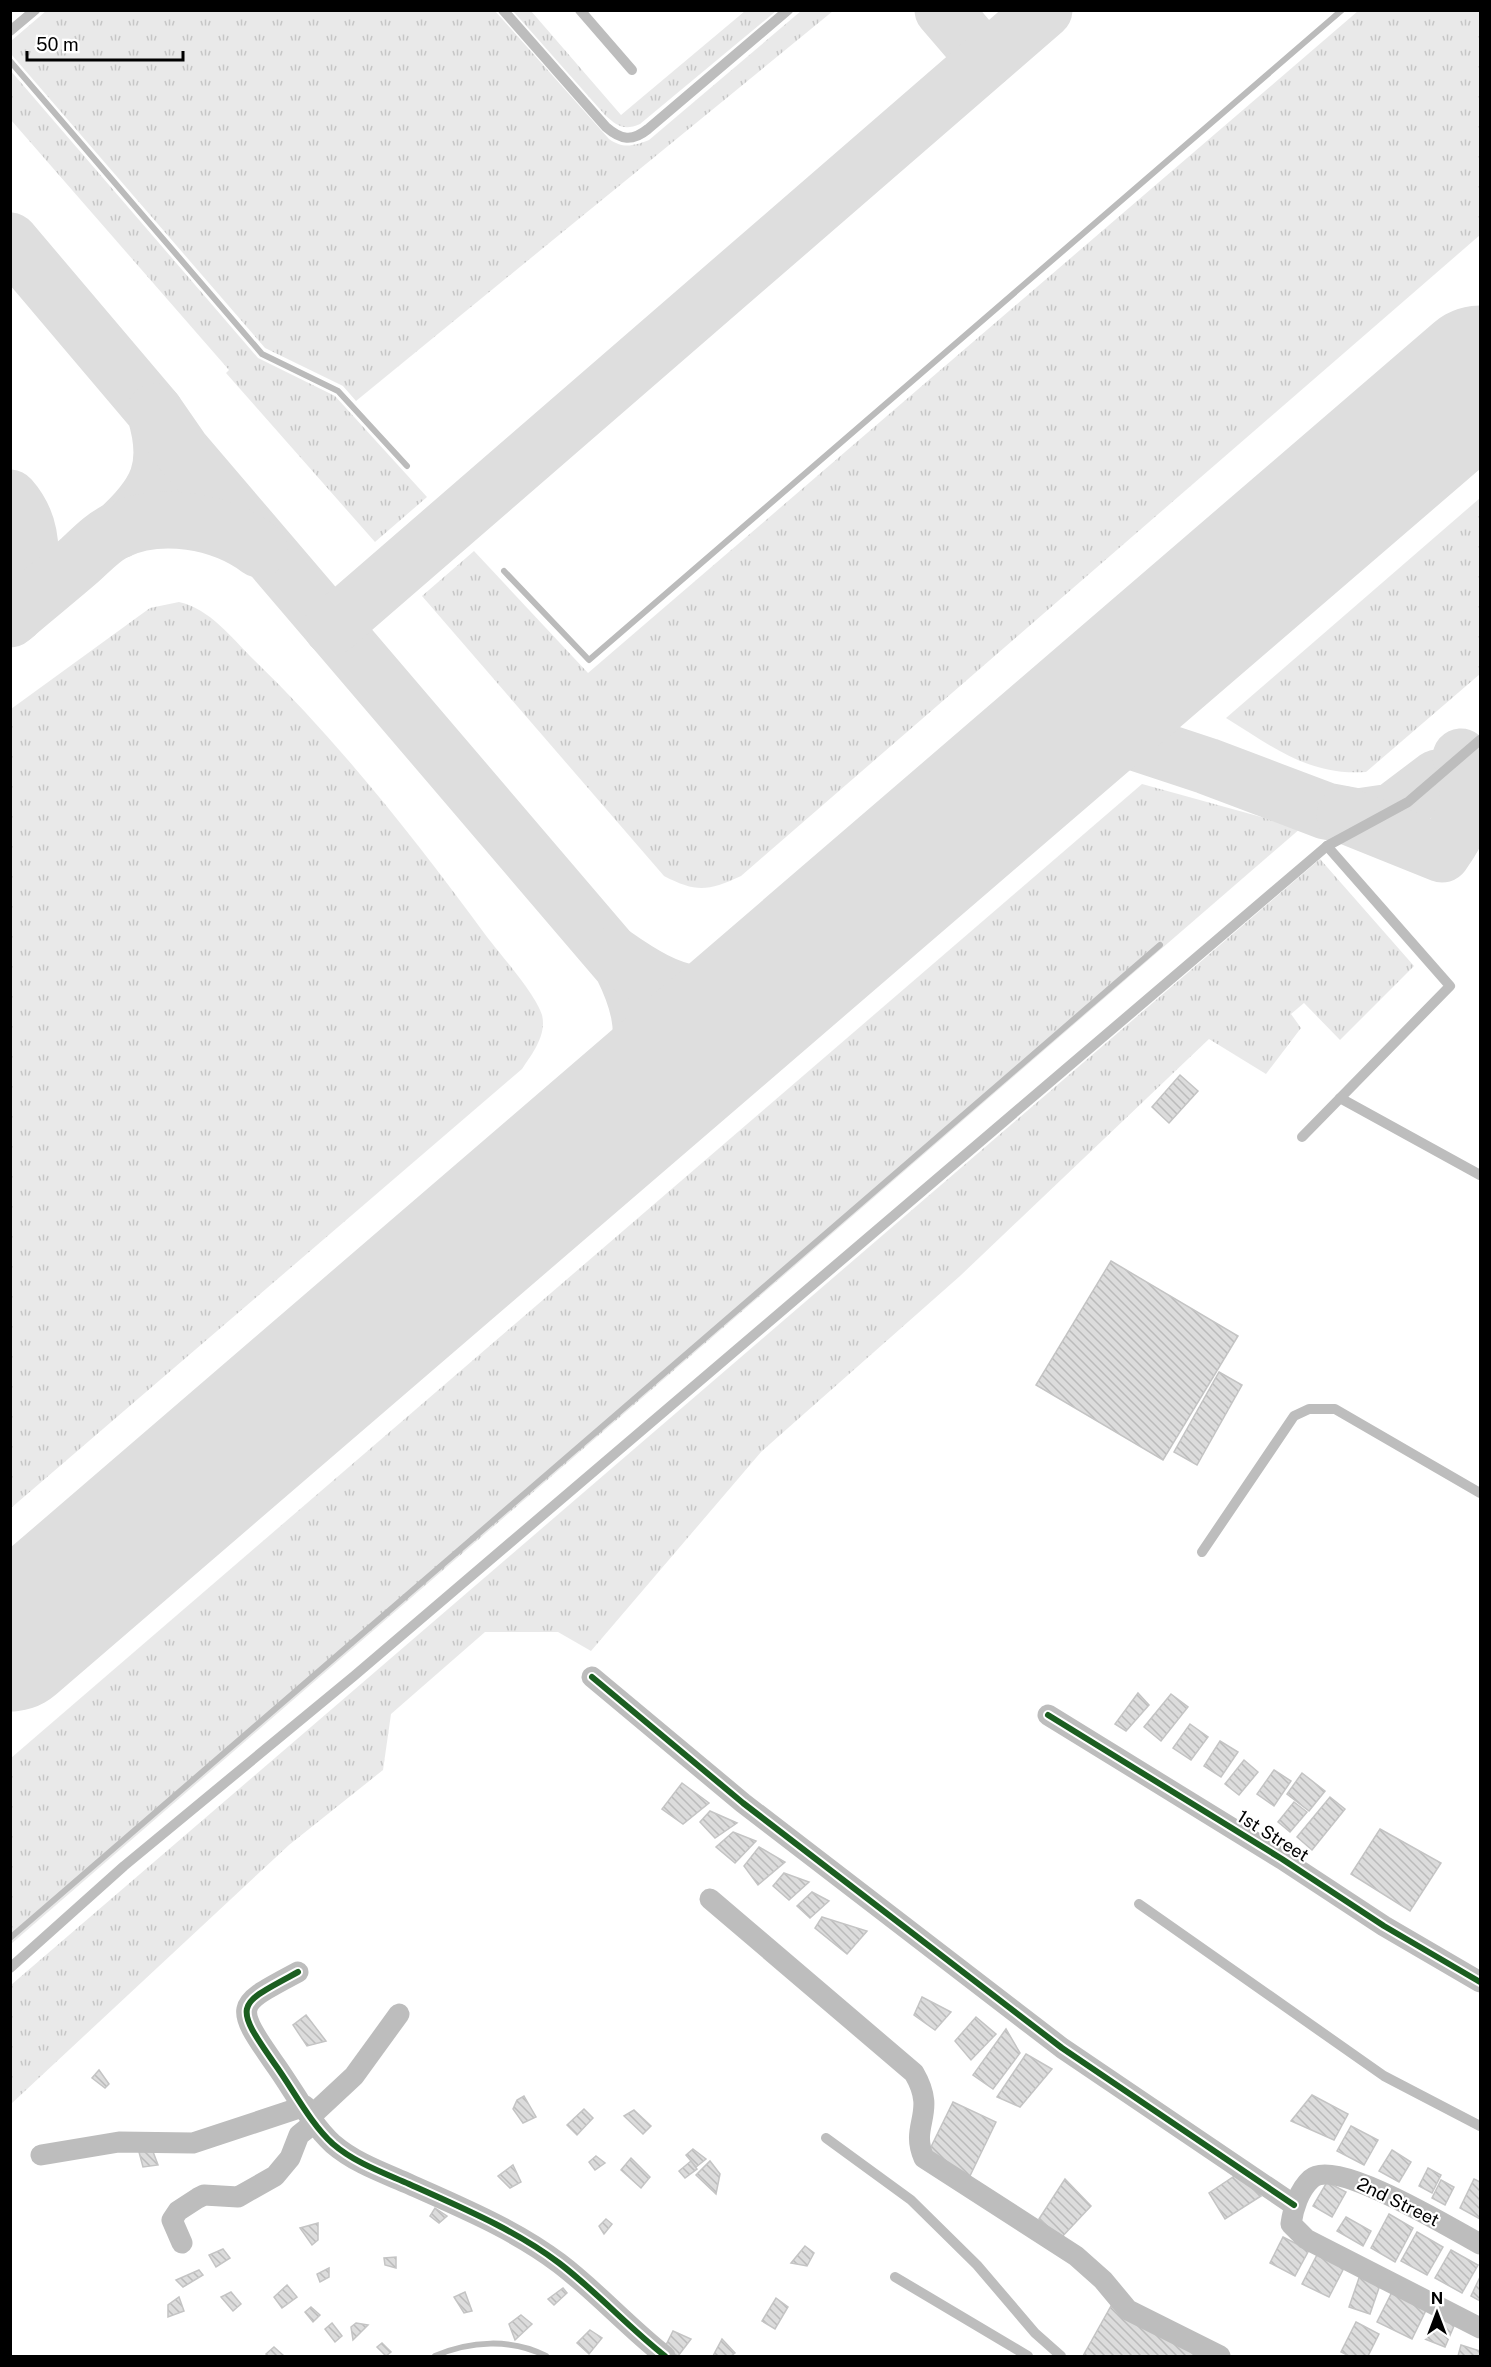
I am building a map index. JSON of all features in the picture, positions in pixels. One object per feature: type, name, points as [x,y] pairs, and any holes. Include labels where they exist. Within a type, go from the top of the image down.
[{"type":"street","points":[[592,1677],[743,1803],[1062,2048],[1294,2205],[1291,2224],[1297,2234],[1480,2328]]},
{"type":"street","name":"1st Street","points":[[1048,1715],[1282,1859],[1384,1926],[1480,1982]]},
{"type":"street","points":[[710,1899],[914,2073],[925,2093],[926,2102],[918,2137],[924,2158],[1076,2256],[1103,2280],[1128,2310],[1220,2356]]},
{"type":"street","points":[[298,1972],[256,1995],[249,2001],[246,2014],[267,2052],[309,2115],[348,2156],[491,2221],[558,2263],[665,2356]]},
{"type":"street","points":[[182,2244],[172,2220],[178,2211],[204,2195],[238,2197],[274,2176],[290,2158],[309,2115],[354,2076],[399,2014]]},
{"type":"street","points":[[41,2155],[119,2142],[193,2143],[309,2115]]},
{"type":"street","name":"2nd Street","points":[[1294,2205],[1312,2178],[1323,2174],[1350,2179],[1385,2193],[1480,2244]]},
{"type":"lane","points":[[10,31],[35,10]]},
{"type":"lane","points":[[503,10],[606,128],[619,138],[629,139],[639,136],[788,10]]},
{"type":"lane","points":[[580,10],[632,70]]},
{"type":"lane","points":[[10,1968],[124,1866],[354,1676],[1327,846],[1408,802],[1480,740]]},
{"type":"lane","points":[[1302,1137],[1450,986],[1327,846]]},
{"type":"lane","points":[[1340,1098],[1480,1175]]},
{"type":"lane","points":[[1202,1551],[1294,1416],[1309,1409],[1335,1409],[1480,1493]]},
{"type":"lane","points":[[1139,1904],[1384,2076],[1480,2126]]},
{"type":"lane","points":[[826,2138],[911,2200],[977,2265],[1035,2333],[1061,2356]]},
{"type":"lane","points":[[895,2277],[1028,2356]]},
{"type":"green space","points":[[46,11],[495,11],[609,139],[628,146],[649,140],[801,11],[833,11],[356,401],[343,386],[265,348],[11,54],[11,41]]},
{"type":"green space","points":[[513,11],[531,11],[621,115],[745,11],[776,11],[640,124],[625,127],[617,125],[605,115]]},
{"type":"green space","points":[[1358,11],[1480,11],[1480,235],[741,876],[720,885],[702,888],[685,885],[664,876],[422,596],[474,551],[588,673]]},
{"type":"green space","points":[[10,70],[258,358],[335,396],[427,497],[375,542],[226,373],[229,370],[11,120]]},
{"type":"green space","points":[[1480,498],[1480,674],[1366,772],[1346,772],[1309,764],[1276,749],[1226,718]]},
{"type":"green space","points":[[179,602],[201,611],[219,625],[316,724],[376,793],[526,986],[542,1015],[541,1037],[522,1069],[11,1508],[11,709],[150,608]]},
{"type":"green space","points":[[1142,784],[1301,828],[11,1944],[11,1758]]},
{"type":"green space","points":[[1320,859],[1414,966],[1340,1040],[1304,1003],[1291,1014],[1301,1028],[1266,1074],[1209,1039],[960,1276],[761,1452],[591,1651],[558,1632],[485,1632],[391,1714],[383,1770],[289,1845],[11,2104],[11,1985]]},
{"type":"building","points":[[1180,1075],[1198,1091],[1169,1123],[1152,1107]]},
{"type":"building","points":[[1111,1261],[1238,1336],[1163,1460],[1036,1385]]},
{"type":"building","points":[[1219,1372],[1242,1385],[1197,1465],[1174,1452]]},
{"type":"building","points":[[1138,1693],[1149,1705],[1126,1731],[1115,1724]]},
{"type":"building","points":[[1171,1694],[1188,1707],[1161,1741],[1144,1727]]},
{"type":"building","points":[[1190,1724],[1208,1737],[1191,1760],[1173,1748]]},
{"type":"building","points":[[1220,1741],[1238,1752],[1221,1777],[1204,1766]]},
{"type":"building","points":[[1244,1760],[1258,1772],[1239,1795],[1225,1784]]},
{"type":"building","points":[[1274,1770],[1291,1781],[1274,1806],[1257,1794]]},
{"type":"building","points":[[1302,1773],[1325,1791],[1309,1811],[1287,1794]]},
{"type":"building","points":[[682,1783],[709,1803],[683,1824],[662,1809]]},
{"type":"building","points":[[1330,1797],[1345,1809],[1312,1850],[1297,1837]]},
{"type":"building","points":[[1294,1802],[1307,1812],[1290,1832],[1278,1822]]},
{"type":"building","points":[[710,1811],[737,1823],[715,1838],[700,1822]]},
{"type":"building","points":[[1380,1829],[1441,1863],[1410,1911],[1351,1874]]},
{"type":"building","points":[[733,1832],[756,1841],[735,1863],[716,1847]]},
{"type":"building","points":[[759,1847],[785,1862],[758,1885],[744,1866]]},
{"type":"building","points":[[784,1873],[809,1882],[789,1900],[773,1886]]},
{"type":"building","points":[[812,1892],[829,1901],[810,1918],[797,1906]]},
{"type":"building","points":[[822,1917],[867,1931],[847,1954],[815,1928]]},
{"type":"building","points":[[922,1997],[951,2012],[935,2030],[914,2015]]},
{"type":"building","points":[[306,2015],[326,2041],[307,2046],[293,2025]]},
{"type":"building","points":[[976,2017],[996,2034],[971,2060],[955,2041]]},
{"type":"building","points":[[1006,2029],[1020,2053],[993,2089],[973,2075]]},
{"type":"building","points":[[1026,2054],[1052,2069],[1020,2107],[997,2097]]},
{"type":"building","points":[[99,2070],[109,2084],[105,2088],[92,2078]]},
{"type":"building","points":[[1312,2095],[1348,2114],[1334,2140],[1291,2121]]},
{"type":"building","points":[[524,2096],[536,2117],[523,2123],[513,2109],[517,2100]]},
{"type":"building","points":[[953,2102],[996,2122],[968,2180],[928,2153]]},
{"type":"building","points":[[584,2109],[593,2118],[577,2135],[567,2125]]},
{"type":"building","points":[[634,2110],[651,2126],[643,2134],[624,2116]]},
{"type":"building","points":[[1351,2126],[1378,2140],[1364,2165],[1337,2151]]},
{"type":"building","points":[[152,2149],[158,2165],[143,2167],[139,2152]]},
{"type":"building","points":[[693,2149],[706,2159],[696,2167],[686,2155]]},
{"type":"building","points":[[1392,2150],[1411,2162],[1399,2182],[1379,2171]]},
{"type":"building","points":[[596,2156],[605,2163],[595,2170],[589,2162]]},
{"type":"building","points":[[631,2158],[650,2177],[641,2188],[621,2170]]},
{"type":"building","points":[[691,2161],[697,2169],[685,2178],[679,2171]]},
{"type":"building","points":[[710,2161],[720,2174],[716,2194],[696,2175]]},
{"type":"building","points":[[513,2165],[521,2182],[510,2188],[498,2176]]},
{"type":"building","points":[[1428,2168],[1441,2175],[1432,2193],[1419,2186]]},
{"type":"building","points":[[1239,2173],[1261,2196],[1225,2219],[1209,2193]]},
{"type":"building","points":[[1065,2179],[1091,2206],[1060,2239],[1039,2219]]},
{"type":"building","points":[[1474,2179],[1480,2182],[1480,2219],[1460,2208]]},
{"type":"building","points":[[1441,2180],[1454,2187],[1445,2205],[1432,2198]]},
{"type":"building","points":[[1327,2182],[1346,2192],[1332,2217],[1313,2206]]},
{"type":"building","points":[[435,2208],[447,2216],[439,2223],[430,2216]]},
{"type":"building","points":[[1389,2214],[1413,2228],[1395,2262],[1371,2248]]},
{"type":"building","points":[[1346,2217],[1371,2231],[1363,2246],[1337,2231]]},
{"type":"building","points":[[606,2219],[612,2224],[604,2234],[599,2226]]},
{"type":"building","points":[[318,2223],[318,2240],[312,2245],[300,2228]]},
{"type":"building","points":[[1417,2232],[1443,2247],[1427,2275],[1401,2261]]},
{"type":"building","points":[[1283,2237],[1309,2250],[1295,2276],[1270,2263]]},
{"type":"building","points":[[805,2246],[814,2253],[807,2266],[791,2263]]},
{"type":"building","points":[[223,2249],[230,2258],[216,2267],[209,2255]]},
{"type":"building","points":[[1320,2249],[1347,2262],[1329,2297],[1302,2284]]},
{"type":"building","points":[[1451,2250],[1478,2265],[1462,2293],[1435,2278]]},
{"type":"building","points":[[396,2257],[396,2268],[385,2265],[384,2258]]},
{"type":"building","points":[[329,2268],[329,2277],[320,2282],[317,2274]]},
{"type":"building","points":[[199,2270],[203,2275],[183,2287],[176,2280]]},
{"type":"building","points":[[1360,2275],[1381,2282],[1370,2314],[1349,2307]]},
{"type":"building","points":[[1480,2277],[1480,2301],[1471,2296]]},
{"type":"building","points":[[287,2285],[297,2297],[282,2308],[274,2297]]},
{"type":"building","points":[[563,2288],[567,2293],[554,2305],[548,2299]]},
{"type":"building","points":[[1393,2290],[1428,2306],[1412,2339],[1377,2322]]},
{"type":"building","points":[[231,2292],[241,2304],[233,2311],[221,2297]]},
{"type":"building","points":[[465,2292],[472,2311],[464,2313],[454,2297]]},
{"type":"building","points":[[179,2297],[184,2311],[168,2317],[168,2305]]},
{"type":"building","points":[[776,2298],[788,2307],[775,2329],[762,2321]]},
{"type":"building","points":[[1111,2306],[1201,2356],[1083,2356]]},
{"type":"building","points":[[311,2307],[320,2315],[313,2322],[305,2312]]},
{"type":"building","points":[[1437,2311],[1457,2319],[1445,2347],[1425,2339]]},
{"type":"building","points":[[521,2315],[532,2324],[515,2340],[509,2324]]},
{"type":"building","points":[[1356,2322],[1379,2334],[1368,2356],[1349,2356],[1341,2352]]},
{"type":"building","points":[[332,2323],[342,2336],[335,2342],[325,2329]]},
{"type":"building","points":[[356,2323],[368,2325],[353,2340],[351,2327]]},
{"type":"building","points":[[590,2330],[602,2338],[589,2354],[577,2343]]},
{"type":"building","points":[[673,2331],[691,2339],[678,2356],[664,2349]]},
{"type":"building","points":[[722,2339],[735,2353],[731,2356],[713,2356]]},
{"type":"building","points":[[382,2343],[391,2352],[386,2356],[377,2347]]},
{"type":"building","points":[[1461,2345],[1480,2351],[1480,2356],[1458,2356]]},
{"type":"building","points":[[274,2347],[284,2356],[268,2356],[266,2354]]},
{"type":"waterway","points":[[504,571],[589,660],[1342,10]]},
{"type":"waterway","points":[[10,61],[262,354],[338,391],[407,466]]},
{"type":"waterway","points":[[10,1938],[1160,945]]},
{"type":"waterway","points":[[435,2356],[462,2347],[490,2344],[519,2346],[546,2356]]},
{"type":"taxiway","points":[[943,10],[986,60]]},
{"type":"taxiway","points":[[332,627],[1044,10]]},
{"type":"taxiway","points":[[10,241],[155,412],[162,449],[158,478],[143,505],[117,531]]},
{"type":"taxiway","points":[[155,412],[182,451],[622,966],[633,991],[639,1013],[640,1052],[627,1089],[603,1131]]},
{"type":"taxiway","points":[[10,498],[26,525],[30,555],[25,585],[15,615]]},
{"type":"taxiway","points":[[10,619],[102,540],[116,531],[134,525],[171,520],[209,525],[244,539],[259,549]]},
{"type":"taxiway","points":[[1077,723],[1207,766],[1326,811],[1358,817],[1392,812],[1437,778]]},
{"type":"taxiway","points":[[1345,815],[1442,854],[1462,820],[1466,807],[1468,782],[1461,757]]},
{"type":"taxiway","points":[[614,955],[655,981],[691,993],[710,995],[730,993],[777,981]]},
{"type":"runway","points":[[10,1641],[1480,376]]},
{"type":"cycle path","points":[[592,1677],[743,1803],[1062,2048],[1294,2205]]},
{"type":"cycle path","points":[[1048,1715],[1282,1859],[1384,1926],[1480,1982]]},
{"type":"cycle path","points":[[298,1972],[253,1999],[247,2007],[247,2017],[260,2043],[325,2136],[342,2151],[360,2162],[486,2219],[542,2251],[573,2274],[665,2356]]}]
